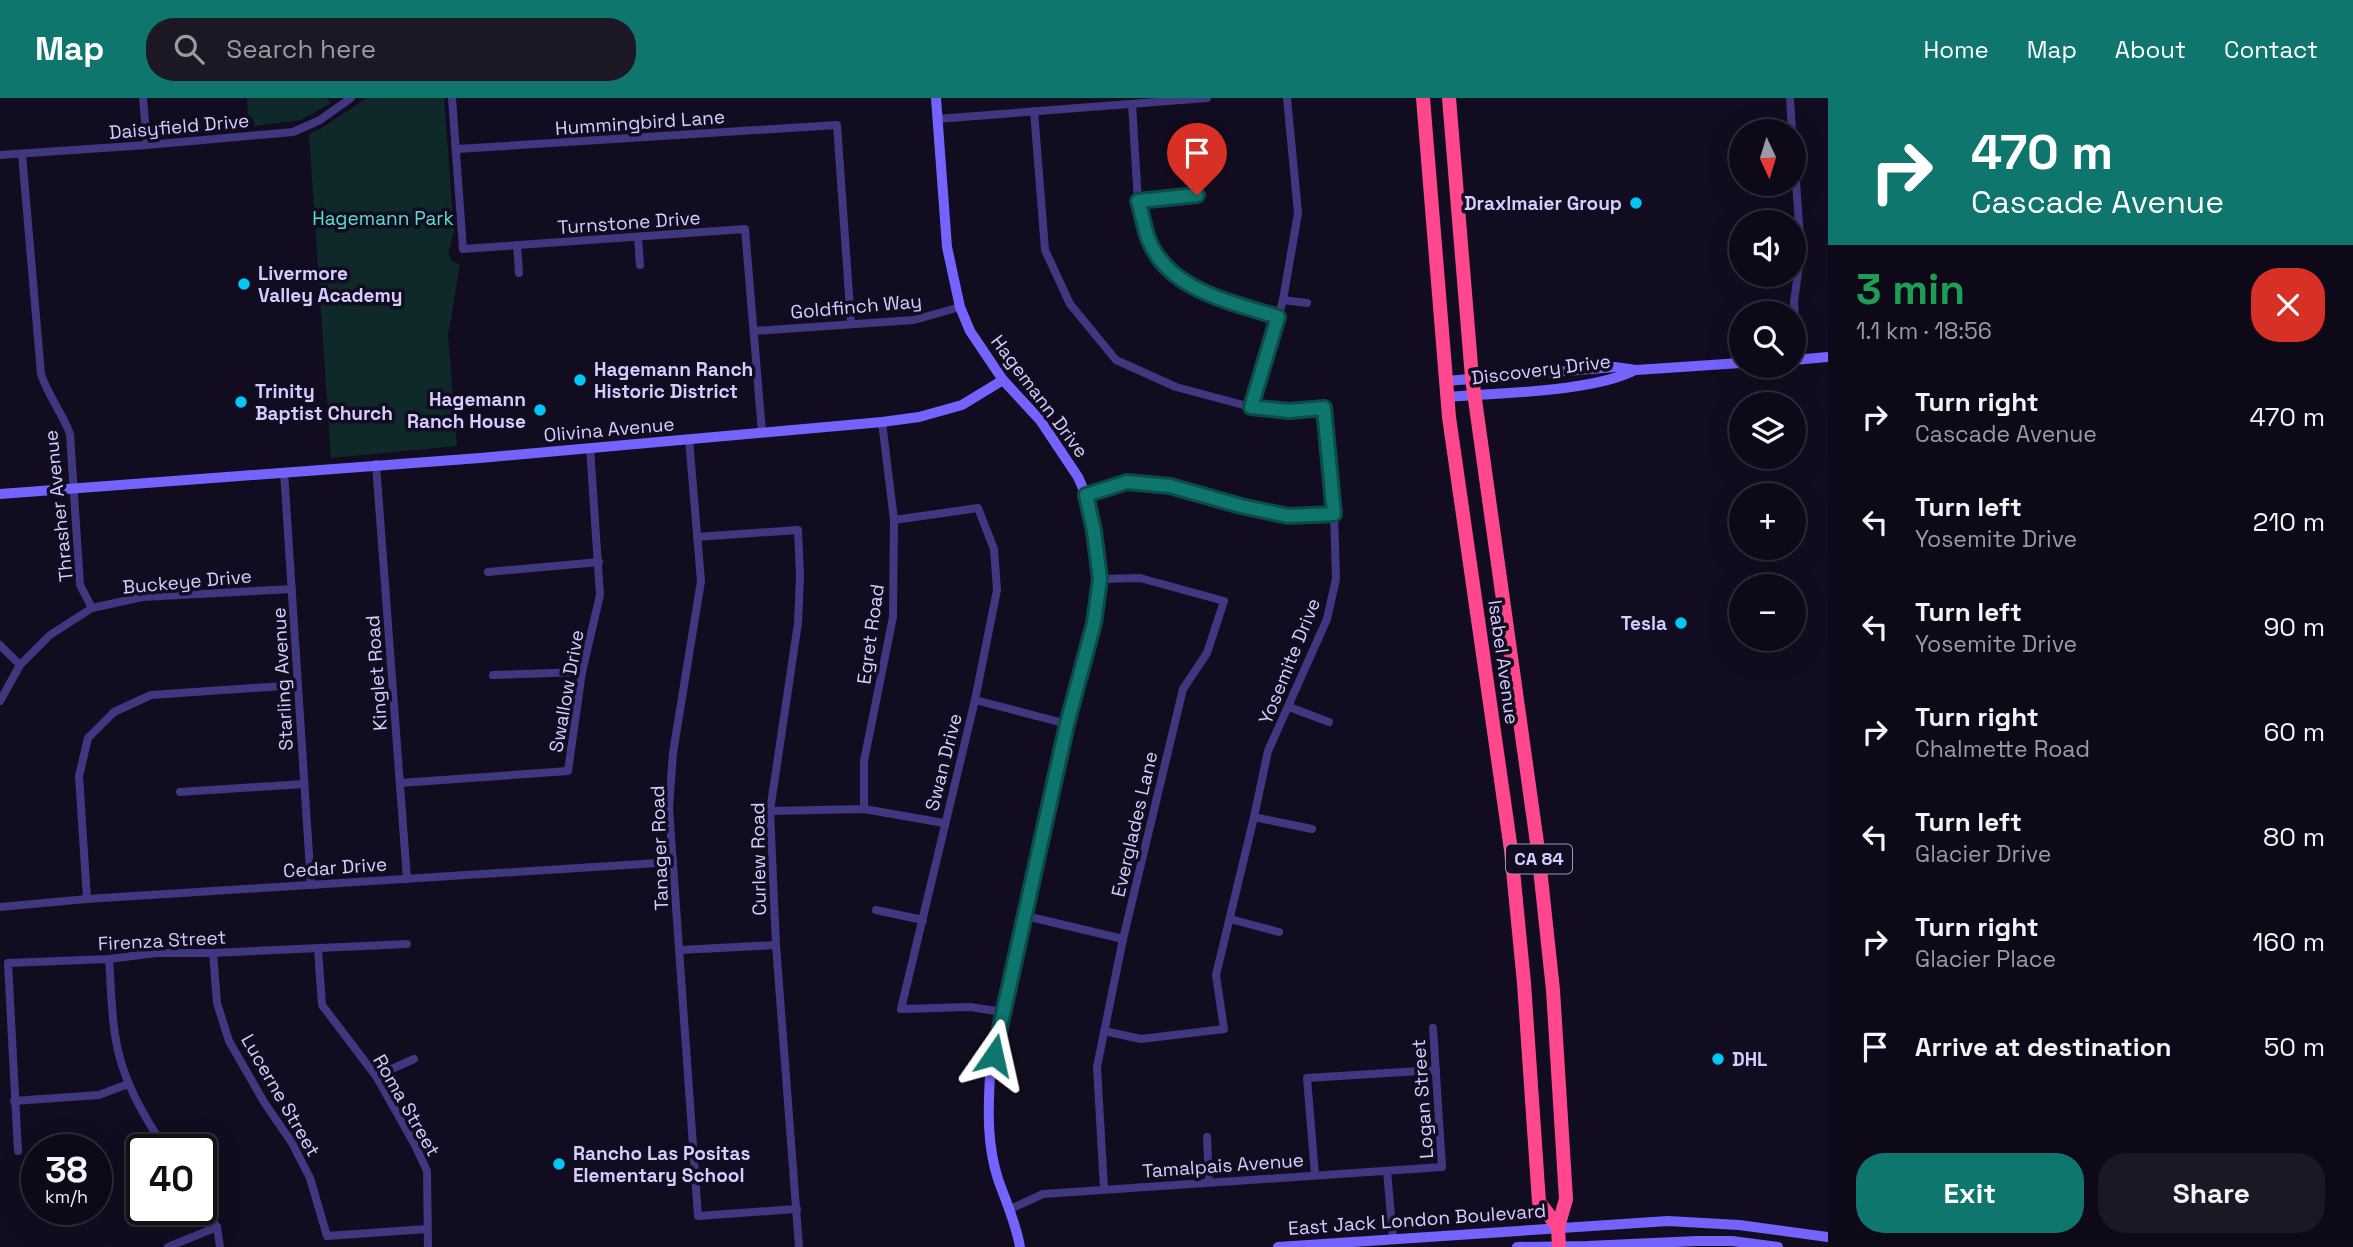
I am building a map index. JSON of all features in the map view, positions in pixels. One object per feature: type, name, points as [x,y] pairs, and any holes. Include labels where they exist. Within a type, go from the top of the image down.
[{"type":"highway","name":"Isabel Avenue","points":[[1423,98],[1449,417],[1511,849],[1524,982],[1539,1202],[1558,1227]]},
{"type":"highway","name":"Isabel Avenue","points":[[1450,98],[1472,378],[1538,850],[1553,990],[1566,1199],[1558,1227],[1559,1247]]},
{"type":"street","points":[[143,98],[147,145]]},
{"type":"street","name":"Daisyfield Drive","points":[[0,155],[293,132],[320,120],[351,98]]},
{"type":"street","name":"Turnstone Drive","points":[[452,98],[463,248],[745,229],[762,432]]},
{"type":"street","name":"Hagemann Drive","points":[[936,98],[947,247],[960,307],[970,331],[1003,380],[1040,420],[1078,477],[1086,495],[1094,531],[1100,579],[1094,623],[1067,724],[990,1076],[987,1114],[992,1154],[1020,1247]]},
{"type":"street","points":[[937,119],[1207,98]]},
{"type":"street","points":[[1251,407],[1283,300],[1298,213],[1287,98]]},
{"type":"street","points":[[1790,98],[1791,119]]},
{"type":"street","points":[[1132,104],[1138,201],[1149,240],[1171,274],[1213,296],[1278,317]]},
{"type":"street","name":"Yosemite Drive","points":[[1034,111],[1045,250],[1070,304],[1116,360],[1176,387],[1251,407],[1289,411],[1324,408],[1334,514],[1336,579],[1327,619],[1268,751],[1216,975],[1224,1029],[1141,1038],[1104,1031]]},
{"type":"street","name":"Hummingbird Lane","points":[[457,149],[837,125],[851,323]]},
{"type":"street","name":"Thrasher Avenue","points":[[22,154],[41,374],[46,390],[70,434],[80,585],[92,608]]},
{"type":"street","points":[[1138,201],[1197,195]]},
{"type":"street","points":[[1794,301],[1801,250],[1797,196]]},
{"type":"street","points":[[638,238],[640,265]]},
{"type":"street","points":[[517,245],[519,273]]},
{"type":"street","points":[[1283,300],[1307,303]]},
{"type":"street","name":"Goldfinch Way","points":[[754,331],[914,320],[960,307]]},
{"type":"street","points":[[1806,359],[1828,357]]},
{"type":"street","name":"Discovery Drive","points":[[1446,381],[1615,367],[1636,370],[1729,364]]},
{"type":"street","name":"Discovery Drive","points":[[1448,397],[1569,387],[1620,378],[1636,370]]},
{"type":"street","name":"Olivina Avenue","points":[[0,494],[590,449],[882,422],[919,417],[962,405],[1003,380]]},
{"type":"street","name":"Egret Road","points":[[864,809],[864,761],[893,617],[894,520],[882,422]]},
{"type":"street","name":"Tanager Road","points":[[689,439],[701,581],[673,754],[669,808],[698,1216],[797,1209]]},
{"type":"street","name":"Swallow Drive","points":[[400,783],[568,771],[582,672],[600,595],[590,449]]},
{"type":"street","name":"Kinglet Road","points":[[376,464],[407,879]]},
{"type":"street","name":"Starling Avenue","points":[[284,472],[311,885]]},
{"type":"street","points":[[1086,495],[1127,482],[1170,486],[1288,516],[1334,514]]},
{"type":"street","name":"Swan Drive","points":[[894,520],[978,508],[994,548],[997,590],[975,700],[901,1009],[970,1007],[1003,1012]]},
{"type":"street","name":"Curlew Road","points":[[697,537],[798,530],[798,622],[770,811],[776,944],[799,1247]]},
{"type":"street","points":[[488,572],[598,562]]},
{"type":"street","name":"Everglades Lane","points":[[1100,579],[1140,578],[1224,601],[1207,653],[1183,689],[1123,939],[1104,1031],[1097,1067],[1104,1189]]},
{"type":"street","name":"Buckeye Drive","points":[[0,701],[20,665],[50,635],[92,608],[142,597],[292,589]]},
{"type":"street","points":[[0,645],[20,665]]},
{"type":"street","points":[[493,675],[582,672]]},
{"type":"street","points":[[87,899],[79,776],[88,738],[105,720],[114,712],[150,695],[297,685]]},
{"type":"street","points":[[975,700],[1067,724]]},
{"type":"street","points":[[1289,707],[1329,722]]},
{"type":"street","points":[[180,792],[304,784]]},
{"type":"street","points":[[770,811],[864,809],[944,824]]},
{"type":"street","points":[[1254,817],[1312,829]]},
{"type":"street","name":"Cedar Drive","points":[[0,907],[87,899],[673,862]]},
{"type":"street","points":[[876,910],[923,920]]},
{"type":"street","points":[[1026,916],[1123,939]]},
{"type":"street","points":[[1230,919],[1279,932]]},
{"type":"street","name":"Firenza Street","points":[[14,1101],[8,963],[109,959],[156,953],[407,944]]},
{"type":"street","points":[[680,950],[776,944]]},
{"type":"street","name":"Roma Street","points":[[318,949],[322,1005],[376,1076],[415,1145],[426,1171],[428,1247]]},
{"type":"street","name":"Lucerne Street","points":[[213,953],[217,1003],[229,1041],[292,1143],[310,1178],[327,1236],[427,1229]]},
{"type":"street","points":[[109,959],[115,1035],[128,1084],[157,1134]]},
{"type":"street","name":"Logan Street","points":[[1433,1028],[1442,1167]]},
{"type":"street","points":[[376,1076],[414,1059]]},
{"type":"street","points":[[1315,1175],[1307,1078],[1436,1070]]},
{"type":"street","points":[[19,1151],[14,1101],[99,1095],[128,1084]]},
{"type":"street","points":[[1207,1137],[1209,1182]]},
{"type":"street","name":"Tamalpais Avenue","points":[[1010,1209],[1043,1194],[1442,1167]]},
{"type":"street","points":[[1387,1171],[1393,1238]]},
{"type":"street","name":"East Jack London Boulevard","points":[[1278,1247],[1668,1221],[1702,1222],[1828,1237]]},
{"type":"street","points":[[168,1247],[216,1227],[220,1247]]},
{"type":"street","name":"East Jack London Boulevard","points":[[1517,1247],[1697,1241],[1732,1241],[1778,1247]]},
{"type":"green space","points":[[247,98],[326,98],[331,103],[301,120],[254,126],[253,118],[248,115]]},
{"type":"green space","name":"Hagemann Park","points":[[367,98],[444,98],[454,231],[448,253],[452,261],[460,265],[448,335],[457,446],[331,458],[309,134]]},
{"type":"place","name":"Draxlmaier Group","points":[[1636,203]]},
{"type":"place","name":"Livermore Valley Academy","points":[[244,284]]},
{"type":"place","name":"Hagemann Ranch Historic District","points":[[580,380]]},
{"type":"place","name":"Trinity Baptist Church","points":[[241,402]]},
{"type":"place","name":"Hagemann Ranch House","points":[[540,410]]},
{"type":"place","name":"Tesla","points":[[1681,623]]},
{"type":"place","name":"DHL","points":[[1718,1059]]},
{"type":"place","name":"Rancho Las Positas Elementary School","points":[[559,1164]]},
{"type":"route","points":[[994,1055],[1067,724],[1094,623],[1100,579],[1086,495],[1127,482],[1170,486],[1288,516],[1334,514],[1324,408],[1289,411],[1251,407],[1278,317],[1213,296],[1171,274],[1149,240],[1138,201],[1197,195]]}]
